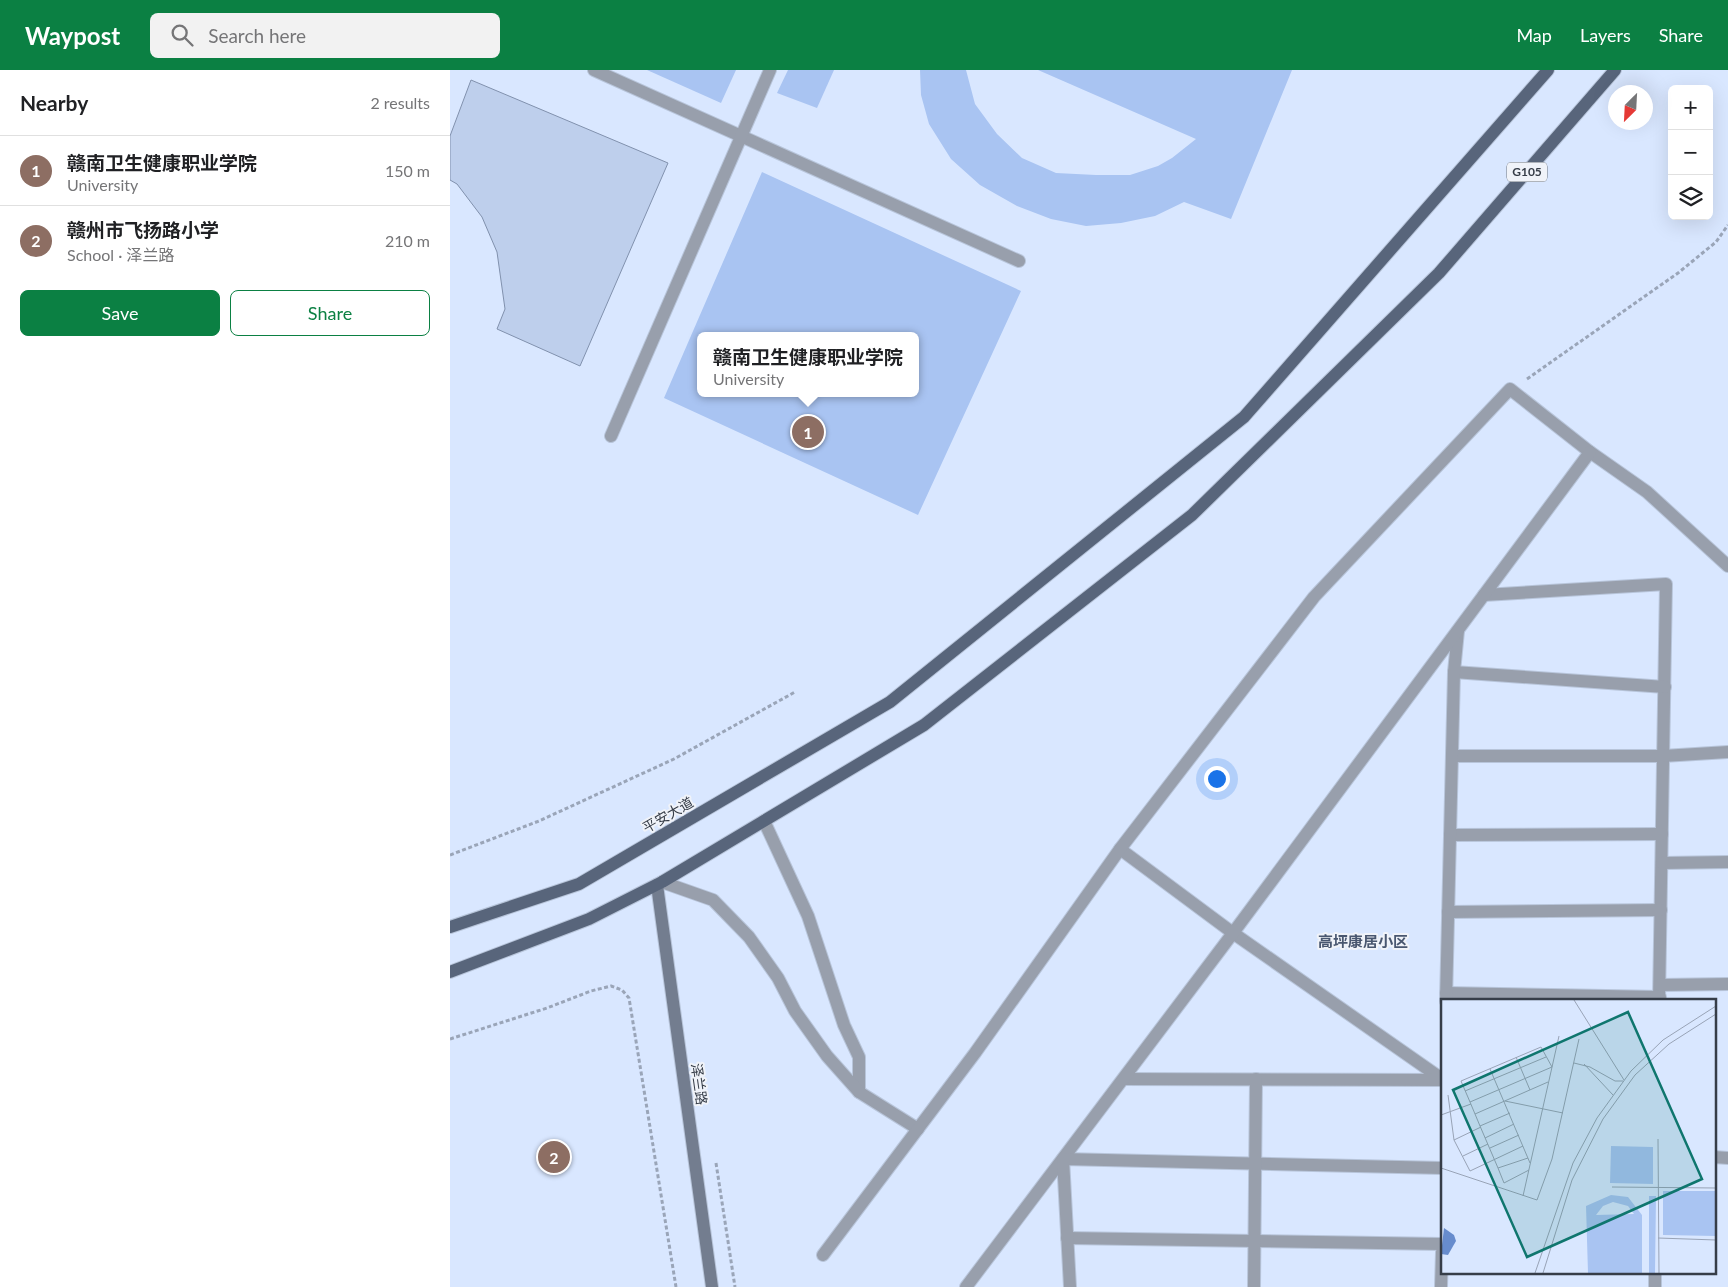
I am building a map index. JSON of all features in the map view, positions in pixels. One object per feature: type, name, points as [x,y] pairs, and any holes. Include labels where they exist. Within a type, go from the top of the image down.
[{"type":"main road","name":"平安大道","points":[[450,927],[579,884],[890,702],[1244,417],[1548,70]]},
{"type":"main road","name":"G105","points":[[764,821],[924,725],[1192,514],[1439,273],[1615,70]]},
{"type":"main road","points":[[450,972],[589,919],[659,883],[764,821]]},
{"type":"street","points":[[594,70],[1019,261]]},
{"type":"street","points":[[611,436],[770,70]]},
{"type":"street","points":[[824,1255],[1059,936],[1120,849],[1314,597],[1510,389],[1590,452],[1647,492],[1728,566]]},
{"type":"street","points":[[966,1287],[1124,1079],[1590,452]]},
{"type":"street","points":[[1484,595],[1666,584],[1660,994]]},
{"type":"street","points":[[1458,630],[1454,672],[1446,997],[1660,994],[1728,984]]},
{"type":"street","points":[[1454,672],[1665,687]]},
{"type":"street","points":[[1452,756],[1663,756],[1728,752]]},
{"type":"street","points":[[764,821],[808,916],[844,1025],[860,1057],[859,1092]]},
{"type":"street","points":[[1450,835],[1662,834]]},
{"type":"street","points":[[1120,849],[1233,933],[1441,1078]]},
{"type":"street","points":[[1662,863],[1728,862]]},
{"type":"street","points":[[659,883],[713,900],[749,937],[778,978],[795,1012],[827,1056],[859,1092],[918,1129]]},
{"type":"street","name":"泽兰路","points":[[659,883],[712,1287]]},
{"type":"street","points":[[1448,912],[1661,910]]},
{"type":"street","points":[[1124,1079],[1441,1079]]},
{"type":"street","points":[[1254,1287],[1256,1079]]},
{"type":"street","points":[[1063,1159],[1441,1168]]},
{"type":"street","points":[[1063,1159],[1070,1287]]},
{"type":"street","points":[[1068,1238],[1441,1244]]},
{"type":"street","points":[[1441,1274],[1441,1287]]},
{"type":"street","points":[[1655,1274],[1655,1287]]},
{"type":"path","points":[[1510,389],[1678,273],[1716,242],[1728,225]]},
{"type":"path","points":[[450,855],[539,821],[674,759],[795,692]]},
{"type":"path","points":[[450,1039],[547,1008],[591,990],[611,986],[622,990],[629,998],[676,1287]]},
{"type":"shaded area","points":[[647,70],[736,70],[721,103]]},
{"type":"shaded area","points":[[788,70],[834,70],[817,108],[777,93]]},
{"type":"shaded area","points":[[920,70],[966,70],[975,104],[997,134],[1022,158],[1056,173],[1130,175],[1158,166],[1172,158],[1196,139],[1038,70],[1292,70],[1231,219],[1184,202],[1155,216],[1121,223],[1086,226],[1051,219],[1017,206],[980,185],[951,159],[929,124],[921,95]]},
{"type":"shaded area","points":[[762,172],[1021,291],[918,515],[664,398]]},
{"type":"building","points":[[471,80],[668,163],[580,366],[497,329],[505,309],[497,252],[482,217],[457,184],[450,180],[450,136]]},
{"type":"place","name":"赣南卫生健康职业学院","points":[[808,432]]},
{"type":"place","name":"赣州市飞扬路小学","points":[[554,1157]]},
{"type":"district","name":"高坪康居小区","points":[[1363,942]]}]
